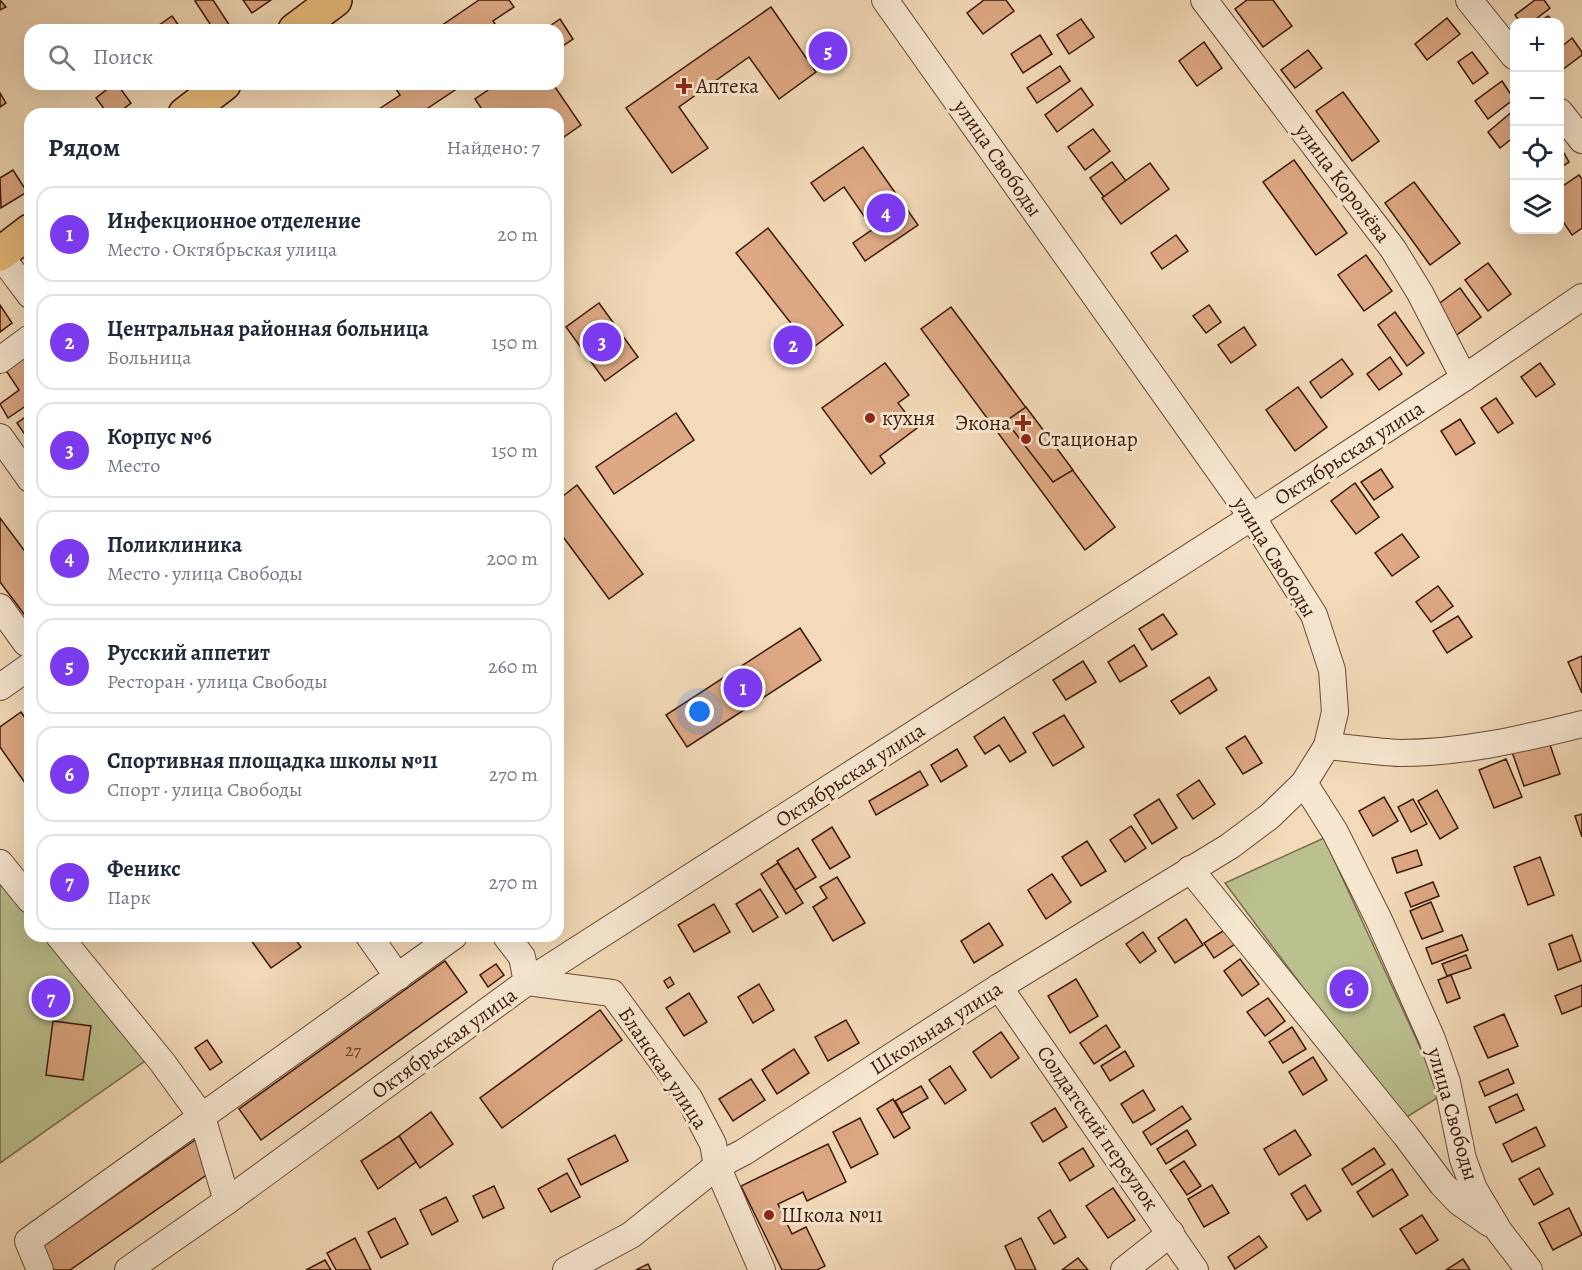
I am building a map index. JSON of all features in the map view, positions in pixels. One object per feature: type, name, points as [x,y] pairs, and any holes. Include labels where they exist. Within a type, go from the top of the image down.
[{"type":"highway","points":[[304,24],[335,0]]},
{"type":"highway","points":[[193,108],[216,90]]},
{"type":"highway","points":[[0,255],[24,236]]},
{"type":"street","name":"улица Свободы","points":[[885,0],[1252,517],[1314,615],[1332,670],[1335,712],[1327,746],[1304,783],[1335,832],[1379,920],[1432,1039],[1448,1082],[1462,1159],[1474,1189],[1499,1231],[1529,1270]]},
{"type":"street","name":"улица Королёва","points":[[1204,0],[1393,249],[1420,293],[1464,378]]},
{"type":"street","points":[[1469,0],[1510,50]]},
{"type":"street","points":[[1564,117],[1582,140]]},
{"type":"street","points":[[0,255],[24,287]]},
{"type":"street","name":"Октябрьская улица","points":[[128,1270],[227,1201],[527,982],[1252,517],[1464,378],[1582,297]]},
{"type":"street","points":[[0,360],[24,342]]},
{"type":"street","points":[[0,437],[24,471]]},
{"type":"street","points":[[0,607],[24,660]]},
{"type":"street","points":[[0,687],[24,669]]},
{"type":"street","points":[[1327,746],[1399,753],[1460,750],[1526,738],[1582,724]]},
{"type":"street","name":"Школьная улица","points":[[566,1270],[630,1235],[717,1166],[744,1152],[999,987],[1230,846],[1270,816],[1304,783]]},
{"type":"street","points":[[0,863],[24,893]]},
{"type":"street","points":[[1190,869],[1406,1136],[1442,1184],[1459,1202],[1499,1231]]},
{"type":"street","points":[[64,942],[162,1062],[202,1117],[227,1201]]},
{"type":"street","points":[[373,942],[398,977]]},
{"type":"street","points":[[40,1270],[28,1241],[446,942]]},
{"type":"street","points":[[511,942],[522,957],[527,982]]},
{"type":"street","name":"Бланская улица","points":[[527,982],[612,993],[689,1098],[713,1144],[717,1166],[762,1270]]},
{"type":"street","name":"Солдатский переулок","points":[[999,987],[1195,1270]]},
{"type":"street","points":[[1124,1270],[1171,1233]]},
{"type":"green space","points":[[1324,838],[1442,1095],[1402,1120],[1225,883]]},
{"type":"green space","points":[[0,850],[24,885],[24,942],[63,942],[145,1061],[0,1163]]},
{"type":"building","points":[[0,0],[6,7],[0,10]]},
{"type":"building","points":[[213,0],[229,24],[210,24],[195,1]]},
{"type":"building","points":[[243,0],[271,0],[252,13]]},
{"type":"building","points":[[479,0],[509,0],[514,7],[493,21],[495,24],[444,24]]},
{"type":"building","points":[[984,0],[1006,0],[1014,11],[983,34],[967,13]]},
{"type":"building","points":[[1247,0],[1273,0],[1292,26],[1263,47],[1235,9]]},
{"type":"building","points":[[1535,0],[1544,0],[1550,8],[1537,18],[1517,18],[1515,15]]},
{"type":"building","name":"Аптека","points":[[771,7],[816,72],[779,99],[749,57],[679,107],[708,148],[672,173],[626,108]]},
{"type":"building","points":[[172,16],[178,24],[161,24]]},
{"type":"building","points":[[1447,18],[1460,34],[1427,60],[1415,44]]},
{"type":"building","points":[[560,19],[563,24],[553,24]]},
{"type":"building","points":[[1081,19],[1094,37],[1069,54],[1057,35]]},
{"type":"building","points":[[564,25],[573,39],[564,45]]},
{"type":"building","points":[[1040,35],[1052,54],[1023,73],[1011,54]]},
{"type":"building","points":[[1572,38],[1582,55],[1564,68],[1564,45]]},
{"type":"building","points":[[1204,42],[1222,68],[1197,86],[1179,61]]},
{"type":"building","points":[[1308,50],[1322,68],[1295,88],[1281,70]]},
{"type":"building","points":[[1472,52],[1488,73],[1473,84],[1458,62]]},
{"type":"building","points":[[1060,66],[1070,81],[1037,103],[1027,88]]},
{"type":"building","points":[[1502,81],[1510,93],[1510,102],[1488,119],[1475,101]]},
{"type":"building","points":[[1081,88],[1093,105],[1057,132],[1045,115]]},
{"type":"building","points":[[106,90],[121,90],[131,103],[125,108],[104,108],[96,98]]},
{"type":"building","points":[[397,90],[455,90],[428,108],[380,108],[400,95]]},
{"type":"building","points":[[488,90],[557,90],[581,125],[564,137],[564,108],[481,108],[475,99]]},
{"type":"building","points":[[1343,92],[1379,141],[1352,161],[1316,111]]},
{"type":"building","points":[[0,93],[6,103],[0,107]]},
{"type":"building","points":[[1510,113],[1510,140],[1500,148],[1488,132]]},
{"type":"building","points":[[1093,129],[1110,151],[1085,170],[1068,147]]},
{"type":"building","points":[[863,147],[918,225],[865,261],[853,243],[873,229],[844,187],[824,201],[811,183]]},
{"type":"building","points":[[1564,153],[1569,162],[1564,165]]},
{"type":"building","points":[[1294,160],[1347,233],[1316,255],[1263,182]]},
{"type":"building","points":[[1112,162],[1126,181],[1104,197],[1090,178]]},
{"type":"building","points":[[1150,163],[1169,189],[1121,224],[1102,198]]},
{"type":"building","points":[[13,170],[24,187],[24,194],[1,208],[0,178]]},
{"type":"building","points":[[1579,175],[1582,179],[1582,228],[1572,235],[1564,223],[1564,185]]},
{"type":"building","points":[[1414,182],[1460,243],[1430,265],[1385,203]]},
{"type":"building","points":[[768,228],[843,325],[811,349],[736,253]]},
{"type":"building","points":[[1176,235],[1188,251],[1162,269],[1151,253]]},
{"type":"building","points":[[1366,255],[1392,291],[1364,311],[1338,275]]},
{"type":"building","points":[[1488,263],[1511,294],[1488,311],[1465,280]]},
{"type":"building","points":[[1460,288],[1481,317],[1450,340],[1429,311]]},
{"type":"building","points":[[599,303],[638,357],[605,381],[566,327]]},
{"type":"building","points":[[0,305],[12,323],[0,332]]},
{"type":"building","points":[[1209,305],[1221,322],[1206,333],[1193,316]]},
{"type":"building","name":"Стационар","points":[[951,307],[1115,527],[1085,550],[921,329]]},
{"type":"building","points":[[1395,312],[1424,353],[1407,366],[1378,325]]},
{"type":"building","points":[[1244,327],[1256,345],[1231,363],[1218,345]]},
{"type":"building","points":[[24,351],[24,407],[8,418],[0,404],[19,390],[3,366]]},
{"type":"building","points":[[1390,357],[1402,374],[1379,390],[1367,374]]},
{"type":"building","points":[[1342,359],[1353,374],[1321,398],[1310,382]]},
{"type":"building","name":"кухня","points":[[885,363],[909,395],[898,403],[917,428],[880,456],[885,463],[871,474],[822,408]]},
{"type":"building","points":[[1540,363],[1555,384],[1536,397],[1521,377]]},
{"type":"building","points":[[1298,387],[1327,427],[1295,451],[1266,410]]},
{"type":"building","points":[[1496,398],[1513,423],[1498,433],[1481,408]]},
{"type":"building","points":[[1026,407],[1073,470],[1053,482],[1006,421]]},
{"type":"building","points":[[676,413],[694,440],[614,494],[596,467]]},
{"type":"building","points":[[24,418],[24,433],[17,423]]},
{"type":"building","points":[[1460,419],[1475,443],[1456,455],[1441,431]]},
{"type":"building","points":[[1381,469],[1393,487],[1374,500],[1361,482]]},
{"type":"building","points":[[1355,483],[1379,517],[1356,534],[1331,501]]},
{"type":"building","points":[[577,485],[643,574],[609,599],[564,538],[564,495]]},
{"type":"building","points":[[0,518],[24,550],[24,614],[0,582]]},
{"type":"building","points":[[1402,534],[1419,557],[1392,576],[1375,553]]},
{"type":"building","points":[[1438,586],[1453,606],[1431,622],[1416,602]]},
{"type":"building","points":[[1163,614],[1177,634],[1152,650],[1139,629]]},
{"type":"building","points":[[1458,616],[1472,637],[1447,653],[1433,631]]},
{"type":"building","points":[[800,628],[821,660],[687,747],[666,715]]},
{"type":"building","points":[[1134,645],[1147,666],[1120,682],[1108,662]]},
{"type":"building","points":[[1582,656],[1582,693],[1568,662]]},
{"type":"building","points":[[1083,661],[1096,682],[1066,700],[1053,680]]},
{"type":"building","points":[[1209,677],[1217,690],[1180,714],[1171,701]]},
{"type":"building","points":[[21,712],[24,716],[24,781],[0,747],[0,727]]},
{"type":"building","points":[[1064,715],[1084,747],[1053,766],[1033,733]]},
{"type":"building","points":[[1004,717],[1026,752],[1010,762],[999,745],[985,754],[974,737]]},
{"type":"building","points":[[1245,736],[1262,763],[1243,774],[1226,748]]},
{"type":"building","points":[[1547,736],[1560,774],[1524,786],[1511,749]]},
{"type":"building","points":[[957,749],[967,766],[941,782],[931,765]]},
{"type":"building","points":[[1506,759],[1522,797],[1494,808],[1479,770]]},
{"type":"building","points":[[920,771],[928,785],[876,815],[869,801]]},
{"type":"building","points":[[1199,780],[1215,804],[1193,819],[1177,795]]},
{"type":"building","points":[[1437,790],[1458,828],[1440,839],[1418,801]]},
{"type":"building","points":[[1384,797],[1398,821],[1373,836],[1359,811]]},
{"type":"building","points":[[1159,799],[1177,828],[1152,844],[1134,815]]},
{"type":"building","points":[[1413,799],[1427,824],[1411,832],[1398,807]]},
{"type":"building","points":[[1582,814],[1582,837],[1575,816]]},
{"type":"building","points":[[1131,826],[1146,848],[1125,862],[1110,840]]},
{"type":"building","points":[[832,827],[850,857],[830,869],[812,840]]},
{"type":"building","points":[[1087,841],[1106,871],[1081,886],[1062,857]]},
{"type":"building","points":[[798,848],[816,877],[795,890],[777,861]]},
{"type":"building","points":[[1417,850],[1422,865],[1397,873],[1392,858]]},
{"type":"building","points":[[1540,857],[1554,895],[1528,905],[1514,867]]},
{"type":"building","points":[[778,863],[803,903],[786,914],[761,874]]},
{"type":"building","points":[[1052,874],[1071,902],[1046,919],[1028,890]]},
{"type":"building","points":[[837,877],[865,923],[833,941],[813,907],[827,898],[820,887]]},
{"type":"building","points":[[1433,882],[1439,896],[1411,907],[1405,893]]},
{"type":"building","points":[[760,889],[778,917],[753,932],[736,904]]},
{"type":"building","points":[[1431,902],[1443,931],[1422,939],[1410,911]]},
{"type":"building","points":[[714,904],[730,932],[694,952],[678,925]]},
{"type":"building","points":[[1186,919],[1203,945],[1175,963],[1158,938]]},
{"type":"building","points":[[989,923],[1003,945],[974,963],[961,941]]},
{"type":"building","points":[[1226,929],[1235,944],[1214,958],[1204,943]]},
{"type":"building","points":[[1143,932],[1156,951],[1140,963],[1126,944]]},
{"type":"building","points":[[1462,935],[1468,950],[1432,964],[1426,948]]},
{"type":"building","points":[[1572,935],[1581,961],[1558,970],[1549,944]]},
{"type":"building","points":[[252,942],[297,942],[301,947],[271,968]]},
{"type":"building","points":[[1466,955],[1471,968],[1447,976],[1442,964]]},
{"type":"building","points":[[1240,959],[1259,984],[1242,996],[1224,971]]},
{"type":"building","points":[[445,961],[467,992],[261,1140],[239,1109]]},
{"type":"building","points":[[496,964],[504,975],[488,987],[480,975]]},
{"type":"building","points":[[1451,975],[1460,998],[1447,1003],[1438,980]]},
{"type":"building","points":[[670,977],[674,984],[668,988],[664,981]]},
{"type":"building","points":[[1076,979],[1098,1016],[1070,1033],[1048,996]]},
{"type":"building","points":[[759,984],[774,1010],[753,1023],[738,997]]},
{"type":"building","points":[[1582,985],[1582,1006],[1562,1014],[1555,996]]},
{"type":"building","points":[[689,993],[707,1022],[684,1036],[666,1008]]},
{"type":"building","points":[[1268,998],[1285,1021],[1265,1036],[1247,1012]]},
{"type":"building","points":[[600,1010],[622,1040],[502,1128],[480,1098]]},
{"type":"building","points":[[1504,1014],[1518,1046],[1488,1058],[1474,1027]]},
{"type":"building","points":[[846,1020],[859,1043],[828,1061],[815,1037]]},
{"type":"building","points":[[53,1021],[91,1026],[83,1080],[46,1075]]},
{"type":"building","points":[[1106,1025],[1120,1047],[1094,1064],[1080,1043]]},
{"type":"building","points":[[1292,1027],[1306,1049],[1283,1063],[1269,1042]]},
{"type":"building","points":[[1001,1032],[1019,1058],[991,1078],[973,1052]]},
{"type":"building","points":[[207,1040],[222,1062],[210,1070],[195,1048]]},
{"type":"building","points":[[794,1049],[809,1073],[777,1094],[762,1070]]},
{"type":"building","points":[[1125,1051],[1134,1066],[1110,1081],[1101,1066]]},
{"type":"building","points":[[1313,1057],[1327,1080],[1303,1095],[1289,1072]]},
{"type":"building","points":[[950,1066],[966,1090],[945,1104],[929,1080]]},
{"type":"building","points":[[1508,1069],[1514,1083],[1485,1096],[1479,1082]]},
{"type":"building","points":[[751,1079],[765,1100],[733,1121],[719,1099]]},
{"type":"building","points":[[921,1086],[928,1098],[902,1113],[895,1101]]},
{"type":"building","points":[[1143,1090],[1155,1110],[1133,1123],[1121,1104]]},
{"type":"building","points":[[1517,1094],[1524,1110],[1496,1123],[1489,1107]]},
{"type":"building","points":[[893,1099],[910,1128],[894,1138],[877,1109]]},
{"type":"building","points":[[1182,1106],[1191,1119],[1151,1145],[1143,1132]]},
{"type":"building","points":[[1055,1108],[1067,1127],[1043,1142],[1031,1123]]},
{"type":"building","points":[[431,1112],[453,1144],[420,1168],[399,1136]]},
{"type":"building","points":[[860,1118],[878,1154],[851,1168],[833,1132]]},
{"type":"building","points":[[1536,1127],[1545,1146],[1512,1162],[1503,1144]]},
{"type":"building","points":[[1187,1130],[1196,1145],[1166,1164],[1157,1149]]},
{"type":"building","points":[[1295,1130],[1311,1155],[1279,1175],[1264,1149]]},
{"type":"building","points":[[615,1135],[628,1161],[581,1185],[568,1159]]},
{"type":"building","points":[[399,1136],[416,1162],[378,1189],[361,1161]]},
{"type":"building","points":[[195,1140],[215,1169],[70,1270],[54,1270],[39,1249]]},
{"type":"building","name":"Школа №11","points":[[828,1144],[846,1182],[807,1201],[803,1192],[778,1204],[792,1234],[806,1227],[825,1266],[817,1270],[782,1270],[741,1186]]},
{"type":"building","points":[[1083,1148],[1094,1166],[1070,1181],[1059,1163]]},
{"type":"building","points":[[1374,1148],[1385,1164],[1352,1185],[1342,1169]]},
{"type":"building","points":[[1184,1161],[1201,1186],[1187,1195],[1170,1170]]},
{"type":"building","points":[[1539,1168],[1553,1194],[1534,1205],[1519,1179]]},
{"type":"building","points":[[1392,1169],[1408,1195],[1373,1217],[1357,1192]]},
{"type":"building","points":[[567,1173],[580,1197],[551,1212],[538,1189]]},
{"type":"building","points":[[1212,1185],[1229,1213],[1204,1227],[1188,1199]]},
{"type":"building","points":[[1305,1185],[1321,1211],[1307,1220],[1291,1194]]},
{"type":"building","points":[[494,1186],[504,1208],[483,1218],[473,1196]]},
{"type":"building","points":[[1113,1188],[1135,1220],[1108,1238],[1086,1206]]},
{"type":"building","points":[[446,1197],[458,1221],[432,1235],[420,1210]]},
{"type":"building","points":[[1569,1208],[1582,1235],[1553,1250],[1539,1223]]},
{"type":"building","points":[[1050,1210],[1066,1237],[1054,1244],[1038,1218]]},
{"type":"building","points":[[1422,1215],[1438,1240],[1416,1254],[1400,1229]]},
{"type":"building","points":[[395,1218],[408,1244],[381,1258],[368,1232]]},
{"type":"building","points":[[1259,1236],[1267,1247],[1235,1269],[1228,1257]]},
{"type":"building","points":[[355,1238],[371,1270],[336,1270],[327,1253]]},
{"type":"building","points":[[1021,1238],[1036,1270],[1016,1270],[1005,1246]]},
{"type":"building","points":[[1078,1258],[1088,1270],[1062,1270]]},
{"type":"building","points":[[1463,1259],[1470,1270],[1446,1270]]},
{"type":"building","points":[[325,1260],[331,1270],[306,1270]]},
{"type":"building","points":[[648,1264],[651,1270],[636,1270]]},
{"type":"place","name":"Русский аппетит","points":[[828,51]]},
{"type":"place","name":"Аптека","points":[[684,86]]},
{"type":"place","name":"Поликлиника","points":[[886,213]]},
{"type":"place","name":"Корпус №6","points":[[602,342]]},
{"type":"place","name":"Центральная районная больница","points":[[793,345]]},
{"type":"place","name":"кухня","points":[[870,418]]},
{"type":"place","name":"Экона","points":[[1023,423]]},
{"type":"place","name":"Стационар","points":[[1026,439]]},
{"type":"place","name":"Инфекционное отделение","points":[[743,688]]},
{"type":"place","name":"Спортивная площадка школы №11","points":[[1349,989]]},
{"type":"place","name":"Феникс","points":[[51,998]]},
{"type":"place","name":"Школа №11","points":[[769,1215]]}]
